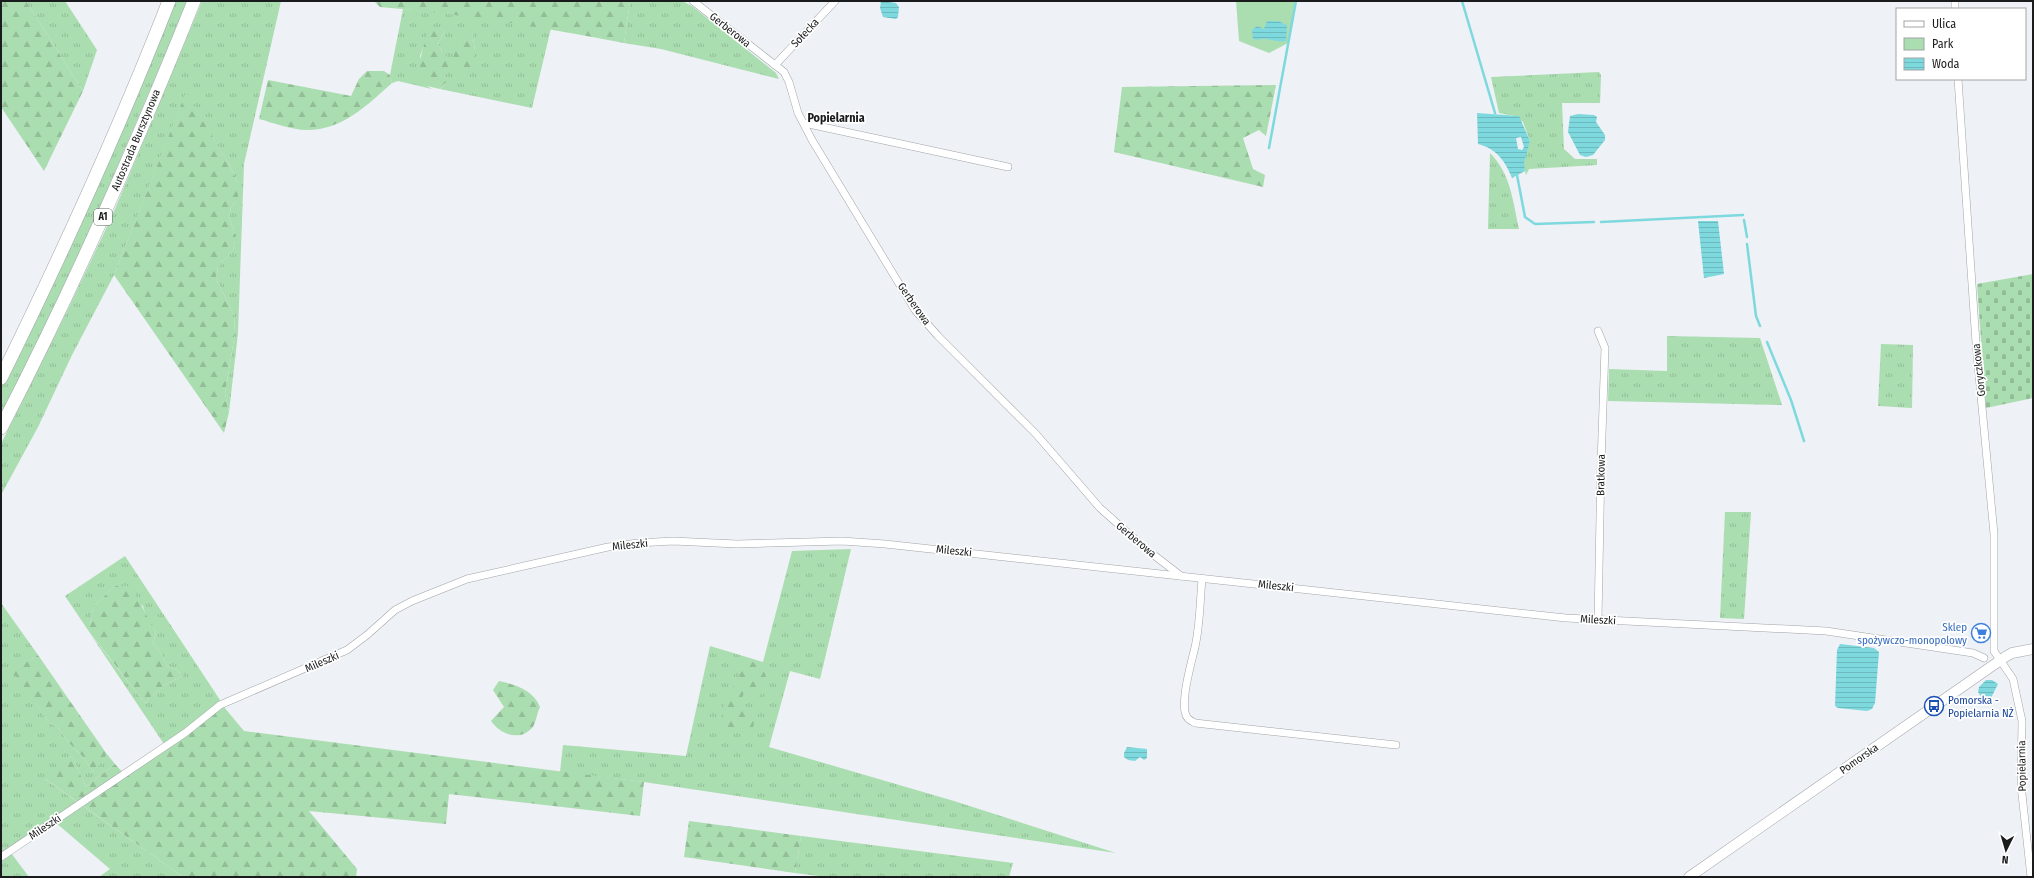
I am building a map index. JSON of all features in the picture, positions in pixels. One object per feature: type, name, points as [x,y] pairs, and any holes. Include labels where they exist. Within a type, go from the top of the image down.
[{"type":"highway","name":"Autostrada Bursztynowa","points":[[1,378],[57,262],[95,178],[169,1]]},
{"type":"highway","name":"Autostrada Bursztynowa","points":[[1,428],[69,290],[122,175],[194,1]]},
{"type":"street","name":"Gerberowa","points":[[693,1],[784,72],[789,82],[798,113],[804,124],[916,310],[938,336],[1036,434],[1100,508],[1146,549],[1182,576]]},
{"type":"street","name":"Sołecka","points":[[775,65],[835,1]]},
{"type":"street","name":"Goryczkowa","points":[[1958,80],[1976,342],[1994,534],[1994,651]]},
{"type":"street","points":[[804,124],[1008,167]]},
{"type":"street","name":"Bratkowa","points":[[1598,332],[1605,348],[1598,620]]},
{"type":"street","name":"Mileszki","points":[[1,857],[185,733],[220,704],[347,650],[367,636],[395,610],[412,601],[486,574],[638,543],[673,541],[737,544],[842,541],[954,550],[1202,579],[1598,620],[1826,631],[1972,653],[1984,658]]},
{"type":"street","points":[[1202,579],[1197,633],[1190,663],[1185,705],[1185,711],[1190,720],[1195,723],[1396,745]]},
{"type":"street","name":"Pomorska","points":[[1689,877],[2000,660],[2012,653],[2033,649]]},
{"type":"street","points":[[1990,667],[1984,658],[1994,651],[2000,660]]},
{"type":"street","name":"Popielarnia","points":[[2000,660],[2013,679],[2022,721],[2021,784],[2031,877]]},
{"type":"green space","points":[[1,1],[26,1],[83,91],[44,171],[1,107]]},
{"type":"green space","points":[[26,1],[65,1],[97,50],[83,91]]},
{"type":"green space","points":[[174,1],[188,1],[78,259],[1,417],[1,388],[29,332]]},
{"type":"green space","points":[[202,1],[281,1],[244,164],[238,333],[229,412],[225,394],[235,333],[234,315],[216,279],[218,267],[233,250],[235,234],[229,217],[231,208],[235,203],[238,183],[229,164],[186,93],[114,275],[72,355],[38,427],[1,495],[1,444],[112,216]]},
{"type":"green space","points":[[374,1],[630,1],[624,43],[442,13],[380,7]]},
{"type":"green space","points":[[630,1],[682,1],[692,6],[776,73],[779,79],[661,49],[624,43]]},
{"type":"green space","points":[[1236,1],[1296,1],[1288,43],[1269,53],[1239,41]]},
{"type":"green space","points":[[403,9],[450,13],[551,28],[532,108],[440,89],[445,84],[443,70],[450,69],[438,43],[445,31],[425,43],[420,56],[427,86],[432,89],[398,81],[392,83],[390,75]],"holes":[[[472,31],[475,51],[457,49],[459,42]]]},
{"type":"green space","points":[[440,27],[445,31],[438,43],[442,52],[447,56],[451,70],[443,70],[448,80],[440,89],[427,86],[423,79],[420,65],[422,50],[429,28]]},
{"type":"green space","points":[[466,29],[472,31],[475,51],[471,66],[463,72],[455,69],[452,60],[459,42],[459,31]]},
{"type":"green space","points":[[367,71],[384,71],[390,75],[392,83],[364,108],[332,126],[320,129],[301,130],[259,119],[268,80],[351,96],[359,79]]},
{"type":"green space","points":[[1599,72],[1601,75],[1600,103],[1562,103],[1564,149],[1575,159],[1597,159],[1597,165],[1529,169],[1526,175],[1523,163],[1530,141],[1523,122],[1515,116],[1499,113],[1491,77]]},
{"type":"green space","points":[[1276,85],[1266,136],[1259,130],[1243,138],[1253,169],[1265,175],[1263,187],[1114,152],[1122,87]]},
{"type":"green space","points":[[186,92],[229,164],[238,183],[238,196],[231,208],[229,217],[235,234],[233,250],[218,267],[216,279],[234,315],[235,333],[225,394],[229,412],[224,433],[114,275]]},
{"type":"green space","points":[[1490,153],[1503,170],[1507,179],[1519,229],[1488,229]]},
{"type":"green space","points":[[2033,274],[2033,398],[1986,408],[1977,284]]},
{"type":"green space","points":[[1667,336],[1760,338],[1782,405],[1608,401],[1609,369],[1667,371]]},
{"type":"green space","points":[[1881,344],[1913,345],[1912,408],[1878,406]]},
{"type":"green space","points":[[1725,512],[1751,512],[1744,619],[1720,618]]},
{"type":"green space","points":[[851,549],[820,679],[790,671],[769,747],[954,801],[1116,853],[644,782],[560,772],[563,745],[686,756],[710,646],[763,662],[792,551]]},
{"type":"green space","points":[[125,556],[220,700],[190,726],[164,744],[91,635],[145,703],[164,685],[183,676],[177,670],[167,666],[161,653],[153,644],[156,632],[147,620],[143,606],[115,586],[95,606],[91,617],[90,633],[65,596]]},
{"type":"green space","points":[[115,586],[128,586],[133,591],[156,632],[153,644],[161,653],[167,666],[177,670],[183,676],[164,685],[145,703],[90,633],[91,617],[95,606]]},
{"type":"green space","points":[[1,603],[38,655],[13,671],[47,720],[59,729],[68,742],[84,758],[93,772],[106,753],[115,764],[86,787],[72,756],[45,779],[183,877],[99,877],[110,869],[55,822],[11,853],[29,877],[1,877]]},
{"type":"green space","points":[[38,655],[106,753],[105,758],[93,772],[84,758],[68,742],[59,729],[47,720],[12,671]]},
{"type":"green space","points":[[741,657],[749,660],[761,668],[765,673],[766,679],[766,685],[757,699],[744,692],[739,710],[751,710],[755,713],[753,729],[748,734],[734,728],[719,727],[727,694],[740,679]]},
{"type":"green space","points":[[499,681],[512,684],[528,692],[537,701],[540,707],[532,728],[521,735],[510,735],[504,733],[491,721],[504,707],[493,690]]},
{"type":"green space","points":[[224,707],[244,731],[644,782],[640,816],[449,794],[446,824],[309,811],[357,869],[356,877],[183,877],[44,778],[72,756],[86,787],[115,764],[125,775]]},
{"type":"green space","points":[[689,821],[801,836],[795,873],[684,857]]},
{"type":"green space","points":[[801,836],[1013,863],[1009,877],[827,877],[795,873]]},
{"type":"water","points":[[881,1],[896,3],[899,7],[898,17],[896,19],[883,17],[880,8]]},
{"type":"water","points":[[1267,21],[1278,21],[1287,25],[1286,41],[1253,39],[1252,30],[1257,26],[1264,29]]},
{"type":"water","points":[[1477,113],[1519,116],[1530,141],[1524,163],[1525,171],[1512,178],[1500,156],[1485,146],[1478,144]],"holes":[[[1521,137],[1524,147],[1522,150],[1518,149],[1516,138]]]},
{"type":"water","points":[[1578,114],[1594,115],[1597,117],[1596,122],[1605,135],[1605,140],[1593,155],[1586,157],[1580,155],[1568,132],[1570,116]]},
{"type":"water","points":[[1698,221],[1718,221],[1724,274],[1704,278]]},
{"type":"water","points":[[1840,644],[1874,648],[1879,652],[1875,703],[1872,709],[1867,711],[1838,708],[1835,706],[1837,650]]},
{"type":"water","points":[[1986,680],[1992,680],[1998,684],[1991,698],[1982,698],[1978,692],[1979,687]]},
{"type":"water","points":[[1127,747],[1147,749],[1147,758],[1144,760],[1140,757],[1135,761],[1128,760],[1124,757]]},
{"type":"waterway","points":[[1269,148],[1296,1]]},
{"type":"waterway","points":[[1462,1],[1495,113]]},
{"type":"waterway","points":[[1517,175],[1525,217],[1535,224],[1594,222]]},
{"type":"waterway","points":[[1601,222],[1743,215]]},
{"type":"waterway","points":[[1744,220],[1747,237]]},
{"type":"waterway","points":[[1747,244],[1756,316],[1760,326]]},
{"type":"waterway","points":[[1767,342],[1791,400],[1804,441]]},
{"type":"place","name":"Sklep spożywczo-monopolowy","points":[[1981,633]]},
{"type":"place","name":"Pomorska - Popielarnia NŻ","points":[[1934,706]]},
{"type":"district","name":"Popielarnia","points":[[836,118]]}]
